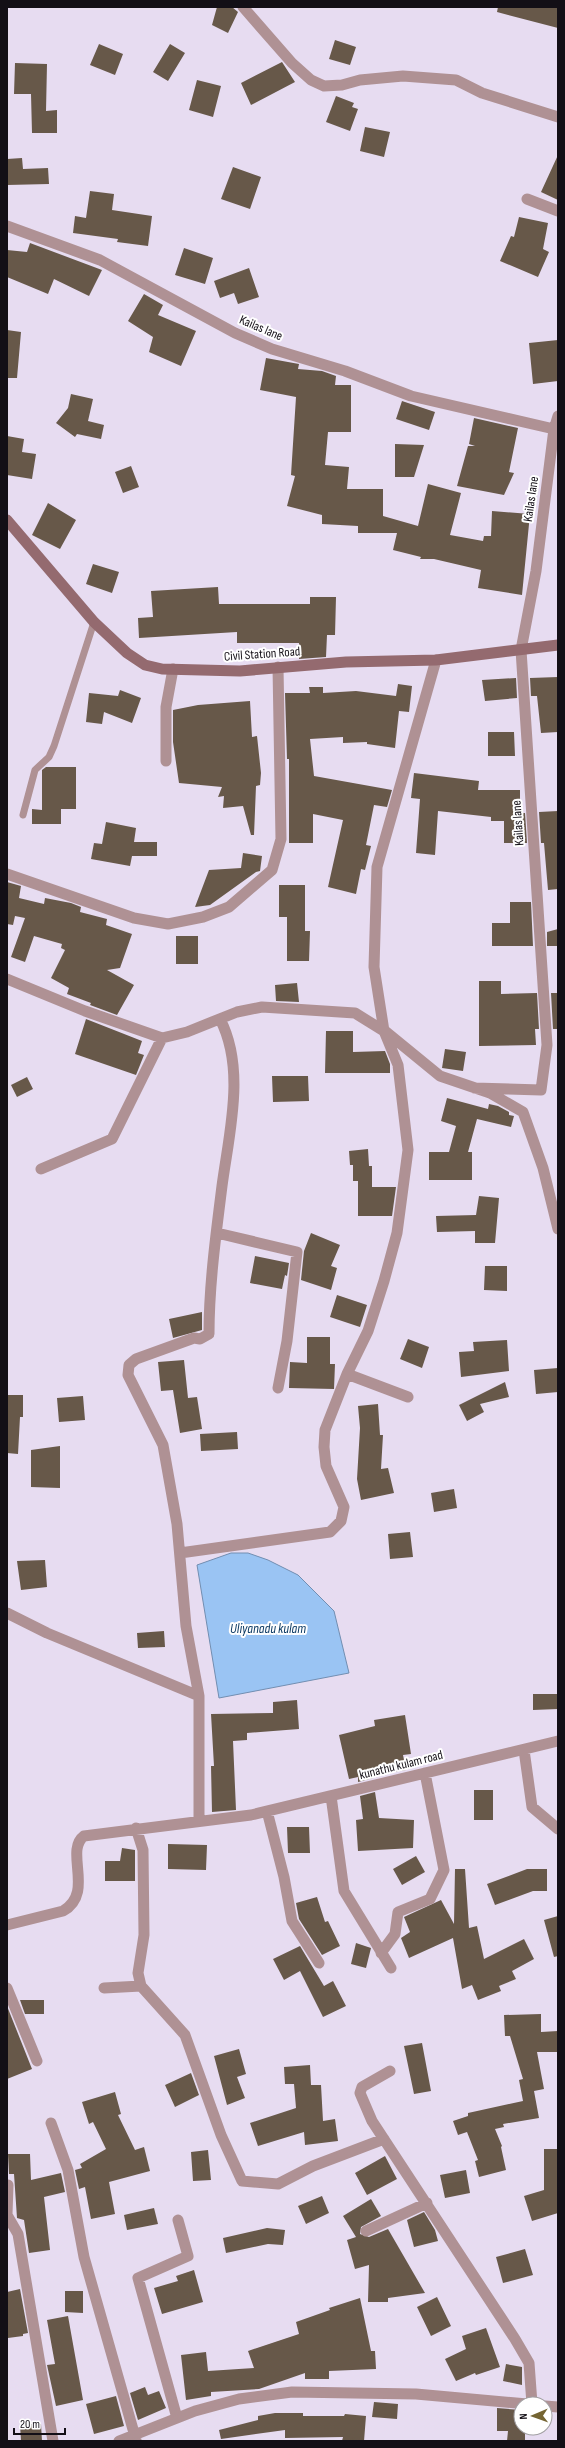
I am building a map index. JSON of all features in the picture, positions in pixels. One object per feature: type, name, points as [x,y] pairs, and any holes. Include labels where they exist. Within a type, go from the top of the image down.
[{"type":"main road","name":"Civil Station Road","points":[[7,520],[94,622],[127,653],[145,665],[162,669],[240,671],[346,662],[436,660],[558,645]]},
{"type":"street","points":[[243,7],[292,63],[311,80],[324,86],[342,85],[360,80],[403,76],[456,80],[482,93],[558,117]]},
{"type":"street","points":[[527,199],[558,211]]},
{"type":"street","name":"Kailas lane","points":[[7,226],[100,260],[235,333],[272,350],[345,371],[411,396],[554,429],[536,571],[521,650],[547,1045],[541,1090],[474,1088]]},
{"type":"street","points":[[554,429],[558,416]]},
{"type":"street","points":[[180,1554],[330,1532],[341,1521],[344,1507],[326,1466],[324,1447],[329,1415],[368,1331],[397,1233],[408,1150],[398,1065],[384,1031],[374,967],[377,867],[436,660]]},
{"type":"street","points":[[7,874],[134,918],[168,924],[203,917],[229,907],[272,870],[282,839],[278,667]]},
{"type":"street","points":[[166,761],[166,707],[173,669]]},
{"type":"street","points":[[7,979],[85,1012],[162,1038],[187,1032],[237,1012],[262,1007],[355,1013],[384,1031],[440,1076],[490,1093],[523,1112],[543,1168],[558,1229]]},
{"type":"street","points":[[199,1821],[199,1696],[186,1626],[180,1554],[163,1445],[128,1375],[129,1365],[136,1359],[194,1338],[200,1339],[209,1334],[217,1233],[230,1141],[233,1080],[227,1033],[220,1019]]},
{"type":"street","points":[[41,1169],[112,1139],[162,1038]]},
{"type":"street","points":[[217,1233],[297,1252],[287,1341],[278,1388]]},
{"type":"street","points":[[347,1374],[408,1397]]},
{"type":"street","points":[[7,1613],[47,1633],[199,1696]]},
{"type":"street","name":"kunathu kulam road","points":[[7,1925],[63,1911],[69,1908],[78,1892],[79,1882],[77,1847],[84,1836],[136,1828],[251,1815],[558,1741]]},
{"type":"street","points":[[524,1750],[532,1807],[558,1829]]},
{"type":"street","points":[[381,1953],[396,1934],[398,1912],[430,1899],[444,1870],[425,1773]]},
{"type":"street","points":[[331,1796],[344,1891],[391,1968]]},
{"type":"street","points":[[267,1811],[284,1877],[292,1921],[319,1964]]},
{"type":"street","points":[[136,1828],[143,1850],[144,1935],[138,1973],[141,1986],[184,2035],[222,2135],[242,2181],[278,2184],[312,2166],[384,2139]]},
{"type":"street","points":[[104,1988],[141,1986]]},
{"type":"street","points":[[7,1988],[37,2061]]},
{"type":"street","points":[[390,2071],[364,2085],[360,2092],[372,2121],[516,2339],[529,2363],[531,2396]]},
{"type":"street","points":[[50,2122],[68,2170],[84,2258],[135,2438]]},
{"type":"street","points":[[8,2185],[7,2215],[18,2234],[53,2441]]},
{"type":"street","points":[[366,2231],[427,2203]]},
{"type":"street","points":[[177,2418],[138,2278],[188,2256],[178,2220]]},
{"type":"street","points":[[119,2441],[135,2438],[177,2418],[239,2399],[292,2392],[416,2394],[513,2403]]},
{"type":"lane","points":[[23,815],[35,770],[48,757],[54,746],[94,622]]},
{"type":"water","name":"Uliyanadu kulam","points":[[231,1553],[248,1553],[268,1560],[298,1575],[334,1611],[349,1673],[219,1698],[197,1565]]},
{"type":"building","points":[[217,7],[232,7],[238,12],[228,33],[212,25]]},
{"type":"building","points":[[498,7],[558,7],[558,28],[497,12]]},
{"type":"building","points":[[335,40],[356,47],[350,65],[329,59]]},
{"type":"building","points":[[99,44],[123,54],[115,75],[90,65]]},
{"type":"building","points":[[170,44],[185,53],[168,81],[153,72]]},
{"type":"building","points":[[282,62],[295,82],[251,105],[241,83]]},
{"type":"building","points":[[15,63],[47,64],[46,111],[57,110],[57,133],[32,133],[31,94],[14,94]]},
{"type":"building","points":[[197,80],[221,86],[213,117],[189,110]]},
{"type":"building","points":[[336,96],[354,103],[352,107],[358,109],[350,131],[326,122]]},
{"type":"building","points":[[365,127],[390,132],[384,157],[360,151]]},
{"type":"building","points":[[558,155],[558,200],[541,192]]},
{"type":"building","points":[[22,158],[23,169],[48,168],[49,184],[7,185],[7,159]]},
{"type":"building","points":[[233,167],[261,177],[250,209],[221,199]]},
{"type":"building","points":[[90,191],[114,194],[112,210],[152,216],[148,246],[117,242],[118,239],[73,233],[75,216],[86,218]]},
{"type":"building","points":[[519,217],[548,223],[543,249],[549,252],[538,277],[500,261],[511,236],[514,237]]},
{"type":"building","points":[[30,243],[102,270],[89,296],[54,279],[48,294],[7,277],[7,250],[27,252]]},
{"type":"building","points":[[184,248],[213,258],[205,284],[175,275]]},
{"type":"building","points":[[249,268],[259,297],[238,304],[234,293],[220,298],[214,281]]},
{"type":"building","points":[[144,294],[163,305],[158,315],[196,331],[181,366],[149,352],[153,337],[128,321]]},
{"type":"building","points":[[7,330],[21,332],[17,378],[7,378]]},
{"type":"building","points":[[558,340],[558,381],[533,384],[529,343]]},
{"type":"building","points":[[266,358],[299,364],[298,369],[322,371],[336,376],[335,385],[351,385],[351,432],[328,432],[325,465],[349,467],[347,489],[383,489],[383,516],[418,526],[428,484],[461,493],[450,535],[483,541],[484,536],[491,536],[492,511],[530,514],[522,595],[478,588],[481,570],[434,559],[420,559],[421,557],[393,550],[397,533],[358,533],[358,526],[322,524],[322,515],[287,506],[295,476],[291,475],[296,397],[260,390]]},
{"type":"building","points":[[71,394],[93,399],[88,421],[104,425],[101,439],[77,434],[75,437],[56,423],[68,408]]},
{"type":"building","points":[[402,401],[435,412],[429,430],[396,419]]},
{"type":"building","points":[[474,418],[518,428],[509,472],[514,473],[504,495],[457,486],[468,446],[475,446],[469,444]]},
{"type":"building","points":[[7,436],[24,439],[22,452],[36,454],[32,479],[7,475]]},
{"type":"building","points":[[395,444],[424,445],[414,477],[395,477]]},
{"type":"building","points":[[131,466],[139,487],[123,493],[115,472]]},
{"type":"building","points":[[48,503],[76,520],[60,549],[32,535]]},
{"type":"building","points":[[93,564],[119,572],[112,593],[86,584]]},
{"type":"building","points":[[218,587],[219,604],[310,604],[310,597],[336,597],[335,635],[327,635],[326,657],[299,659],[299,643],[237,643],[237,632],[139,638],[138,618],[153,617],[151,591]]},
{"type":"building","points":[[558,677],[558,732],[541,733],[537,696],[531,696],[530,678]]},
{"type":"building","points":[[516,678],[517,698],[485,701],[482,680]]},
{"type":"building","points":[[398,684],[412,686],[409,712],[399,711],[395,748],[367,744],[367,742],[343,743],[343,737],[310,739],[314,776],[392,790],[387,807],[374,805],[366,845],[371,846],[365,870],[361,869],[356,894],[328,887],[343,820],[313,814],[313,843],[289,843],[289,759],[287,759],[285,693],[310,693],[309,687],[323,687],[323,693],[356,691],[396,696]]},
{"type":"building","points":[[120,690],[141,698],[132,723],[104,712],[102,724],[86,722],[89,693],[118,696]]},
{"type":"building","points":[[250,701],[252,737],[257,736],[261,773],[260,785],[256,786],[254,835],[251,835],[243,806],[223,808],[224,796],[218,797],[222,787],[179,783],[173,742],[173,710],[198,705]]},
{"type":"building","points":[[488,732],[514,732],[515,756],[488,756]]},
{"type":"building","points":[[46,767],[76,767],[76,809],[61,809],[61,824],[32,824],[32,809],[42,810],[42,770]]},
{"type":"building","points":[[414,773],[479,781],[478,790],[520,790],[520,813],[525,813],[527,843],[504,843],[504,821],[491,821],[491,817],[438,811],[435,855],[416,853],[420,799],[411,798]]},
{"type":"building","points":[[558,811],[558,889],[548,890],[544,843],[541,843],[539,812]]},
{"type":"building","points":[[106,822],[136,828],[134,842],[157,842],[157,856],[132,856],[130,866],[91,859],[94,843],[102,844]]},
{"type":"building","points":[[243,853],[262,856],[260,871],[256,872],[210,905],[195,907],[209,870],[241,868]]},
{"type":"building","points":[[7,882],[21,886],[19,898],[44,904],[45,898],[71,903],[81,907],[80,912],[107,919],[106,925],[132,934],[120,968],[107,970],[134,985],[117,1015],[90,1005],[91,1003],[67,994],[69,988],[51,978],[65,950],[61,948],[62,944],[34,936],[25,962],[11,957],[25,918],[15,916],[13,925],[7,924]]},
{"type":"building","points":[[279,885],[305,885],[305,931],[310,931],[309,961],[287,961],[287,917],[279,917]]},
{"type":"building","points":[[510,902],[531,902],[533,946],[492,946],[492,923],[510,923]]},
{"type":"building","points":[[558,929],[558,946],[547,946],[547,932]]},
{"type":"building","points":[[176,936],[198,936],[198,964],[176,964]]},
{"type":"building","points":[[479,981],[501,981],[501,994],[537,993],[539,1029],[535,1029],[536,1045],[479,1046]]},
{"type":"building","points":[[297,983],[299,1002],[276,1001],[275,985]]},
{"type":"building","points":[[551,993],[558,993],[558,1029],[553,1029]]},
{"type":"building","points":[[86,1019],[142,1041],[138,1053],[144,1055],[136,1075],[75,1054]]},
{"type":"building","points":[[326,1031],[353,1031],[353,1052],[385,1051],[390,1064],[390,1073],[325,1073]]},
{"type":"building","points":[[445,1049],[466,1052],[463,1071],[442,1068]]},
{"type":"building","points":[[272,1076],[308,1076],[309,1101],[273,1102]]},
{"type":"building","points":[[27,1077],[33,1089],[17,1097],[11,1085]]},
{"type":"building","points":[[447,1098],[488,1109],[489,1104],[498,1106],[509,1112],[509,1115],[514,1116],[511,1127],[477,1119],[468,1152],[472,1152],[472,1180],[429,1180],[429,1152],[449,1152],[456,1126],[441,1121]]},
{"type":"building","points":[[368,1149],[369,1166],[372,1166],[372,1187],[396,1187],[392,1216],[358,1216],[358,1181],[353,1181],[353,1165],[350,1165],[349,1151]]},
{"type":"building","points":[[479,1196],[499,1198],[495,1243],[475,1243],[475,1231],[437,1232],[436,1216],[476,1215]]},
{"type":"building","points":[[311,1233],[340,1245],[331,1266],[337,1268],[331,1290],[301,1280],[304,1251]]},
{"type":"building","points":[[255,1256],[289,1263],[287,1276],[285,1275],[282,1289],[250,1283]]},
{"type":"building","points":[[485,1266],[507,1266],[507,1291],[484,1290]]},
{"type":"building","points":[[337,1295],[367,1305],[360,1327],[330,1317]]},
{"type":"building","points":[[202,1312],[202,1330],[173,1338],[169,1319]]},
{"type":"building","points":[[307,1337],[330,1337],[330,1364],[335,1364],[334,1389],[289,1388],[290,1362],[307,1363]]},
{"type":"building","points":[[408,1339],[429,1347],[422,1368],[400,1359]]},
{"type":"building","points":[[507,1340],[509,1371],[461,1377],[459,1352],[474,1351],[473,1342]]},
{"type":"building","points":[[184,1360],[188,1398],[197,1397],[202,1429],[180,1433],[173,1390],[161,1391],[158,1362]]},
{"type":"building","points":[[558,1368],[558,1392],[536,1394],[534,1370]]},
{"type":"building","points":[[505,1382],[509,1397],[480,1404],[484,1412],[467,1421],[459,1405]]},
{"type":"building","points":[[7,1395],[23,1395],[23,1417],[20,1417],[18,1454],[7,1453]]},
{"type":"building","points":[[83,1396],[85,1420],[59,1422],[57,1398]]},
{"type":"building","points":[[378,1404],[380,1435],[383,1435],[381,1469],[388,1468],[394,1493],[361,1500],[357,1479],[360,1428],[358,1406]]},
{"type":"building","points":[[237,1432],[238,1449],[201,1451],[200,1434]]},
{"type":"building","points":[[60,1446],[60,1488],[31,1487],[31,1450]]},
{"type":"building","points":[[454,1489],[457,1508],[434,1512],[431,1493]]},
{"type":"building","points":[[410,1532],[413,1557],[390,1559],[388,1534]]},
{"type":"building","points":[[45,1560],[47,1587],[21,1590],[17,1561]]},
{"type":"building","points":[[164,1631],[165,1647],[138,1648],[137,1633]]},
{"type":"building","points":[[533,1694],[557,1694],[558,1709],[533,1710]]},
{"type":"building","points":[[297,1700],[299,1729],[247,1733],[247,1740],[233,1741],[236,1810],[212,1812],[211,1766],[214,1766],[211,1714],[273,1713],[273,1702]]},
{"type":"building","points":[[405,1715],[411,1754],[403,1755],[406,1770],[372,1775],[373,1778],[358,1782],[358,1777],[349,1779],[339,1735],[375,1726],[374,1720]]},
{"type":"building","points":[[474,1790],[493,1790],[493,1820],[474,1820]]},
{"type":"building","points":[[375,1792],[379,1818],[414,1820],[413,1848],[358,1851],[356,1820],[363,1819],[360,1796]]},
{"type":"building","points":[[287,1827],[309,1827],[310,1853],[288,1853]]},
{"type":"building","points":[[168,1844],[207,1845],[206,1870],[168,1869]]},
{"type":"building","points":[[122,1848],[135,1850],[135,1881],[105,1881],[105,1861],[120,1861]]},
{"type":"building","points":[[416,1856],[425,1872],[402,1885],[393,1869]]},
{"type":"building","points":[[455,1869],[465,1869],[469,1928],[477,1926],[484,1959],[524,1939],[534,1959],[512,1971],[516,1979],[499,1986],[501,1991],[478,2000],[472,1985],[462,1989],[453,1938],[409,1958],[401,1938],[410,1932],[404,1917],[441,1900],[454,1924]]},
{"type":"building","points":[[527,1869],[547,1869],[547,1891],[533,1891],[495,1905],[487,1884]]},
{"type":"building","points":[[317,1897],[325,1922],[328,1921],[340,1946],[322,1955],[299,1919],[296,1903]]},
{"type":"building","points":[[558,1916],[558,1956],[554,1957],[544,1920]]},
{"type":"building","points":[[356,1943],[371,1948],[366,1968],[351,1964]]},
{"type":"building","points":[[300,1946],[324,1986],[333,1981],[346,2006],[323,2017],[300,1971],[284,1980],[273,1959]]},
{"type":"building","points":[[20,2000],[44,2000],[44,2014],[25,2014]]},
{"type":"building","points":[[7,2006],[32,2069],[7,2079]]},
{"type":"building","points":[[541,2014],[541,2032],[558,2031],[558,2052],[537,2052],[544,2089],[534,2091],[539,2118],[503,2124],[504,2127],[495,2129],[502,2146],[506,2170],[479,2177],[475,2161],[478,2160],[467,2132],[458,2135],[453,2121],[468,2116],[468,2113],[523,2101],[519,2080],[523,2079],[510,2036],[505,2036],[504,2015]]},
{"type":"building","points":[[422,2043],[431,2091],[414,2094],[404,2046]]},
{"type":"building","points":[[239,2049],[246,2074],[237,2077],[245,2098],[227,2105],[214,2056]]},
{"type":"building","points":[[310,2065],[311,2085],[321,2085],[323,2121],[335,2119],[338,2141],[305,2145],[304,2132],[258,2146],[250,2123],[296,2108],[294,2084],[285,2084],[284,2067]]},
{"type":"building","points":[[191,2073],[199,2095],[175,2107],[165,2085]]},
{"type":"building","points":[[115,2092],[121,2114],[118,2115],[135,2150],[144,2147],[150,2171],[109,2182],[115,2214],[91,2219],[85,2187],[79,2189],[75,2170],[82,2168],[80,2164],[106,2149],[93,2122],[89,2124],[82,2102]]},
{"type":"building","points":[[544,2149],[558,2149],[558,2213],[532,2221],[524,2196],[544,2190]]},
{"type":"building","points":[[208,2150],[211,2180],[193,2181],[191,2152]]},
{"type":"building","points":[[8,2154],[30,2154],[31,2180],[61,2173],[65,2192],[44,2197],[50,2250],[29,2253],[24,2220],[17,2218],[14,2174],[9,2174]]},
{"type":"building","points":[[385,2156],[397,2179],[367,2195],[355,2173]]},
{"type":"building","points":[[466,2170],[470,2193],[445,2198],[440,2175]]},
{"type":"building","points":[[322,2196],[329,2213],[306,2224],[298,2206]]},
{"type":"building","points":[[371,2199],[381,2216],[361,2227],[360,2234],[369,2237],[388,2229],[425,2293],[388,2298],[388,2302],[368,2302],[369,2265],[355,2269],[347,2240],[356,2237],[343,2216]]},
{"type":"building","points":[[154,2208],[158,2224],[127,2230],[124,2215]]},
{"type":"building","points":[[424,2212],[435,2230],[438,2241],[414,2247],[407,2220]]},
{"type":"building","points":[[267,2228],[285,2230],[283,2245],[268,2244],[226,2253],[223,2238]]},
{"type":"building","points":[[525,2249],[533,2275],[503,2283],[496,2257]]},
{"type":"building","points":[[194,2270],[203,2302],[162,2314],[154,2288],[178,2281],[176,2276]]},
{"type":"building","points":[[20,2289],[28,2333],[23,2334],[23,2336],[8,2338],[7,2292]]},
{"type":"building","points":[[65,2291],[83,2291],[83,2313],[65,2312]]},
{"type":"building","points":[[437,2297],[451,2326],[431,2336],[417,2307]]},
{"type":"building","points":[[360,2298],[371,2351],[375,2351],[376,2369],[329,2371],[329,2379],[305,2379],[305,2373],[259,2389],[211,2392],[211,2396],[186,2400],[181,2355],[206,2352],[208,2371],[254,2368],[248,2351],[299,2334],[296,2322],[330,2310],[329,2308]]},
{"type":"building","points":[[68,2316],[83,2400],[56,2406],[47,2365],[55,2364],[47,2320]]},
{"type":"building","points":[[486,2328],[500,2367],[476,2375],[475,2373],[456,2381],[445,2359],[466,2349],[462,2336]]},
{"type":"building","points":[[506,2364],[522,2367],[522,2385],[503,2381]]},
{"type":"building","points":[[145,2387],[148,2395],[159,2391],[166,2408],[138,2420],[130,2393]]},
{"type":"building","points":[[116,2396],[124,2426],[94,2434],[86,2404]]},
{"type":"building","points":[[374,2402],[398,2404],[397,2419],[372,2417]]},
{"type":"building","points":[[497,2408],[513,2409],[513,2436],[525,2436],[525,2441],[507,2441],[508,2431],[497,2431]]},
{"type":"building","points":[[275,2413],[303,2413],[303,2416],[344,2416],[345,2414],[366,2416],[364,2441],[342,2441],[343,2437],[285,2438],[285,2430],[221,2439],[219,2430],[258,2420],[258,2416]]},
{"type":"building","points":[[20,2424],[41,2424],[42,2441],[21,2441]]}]
